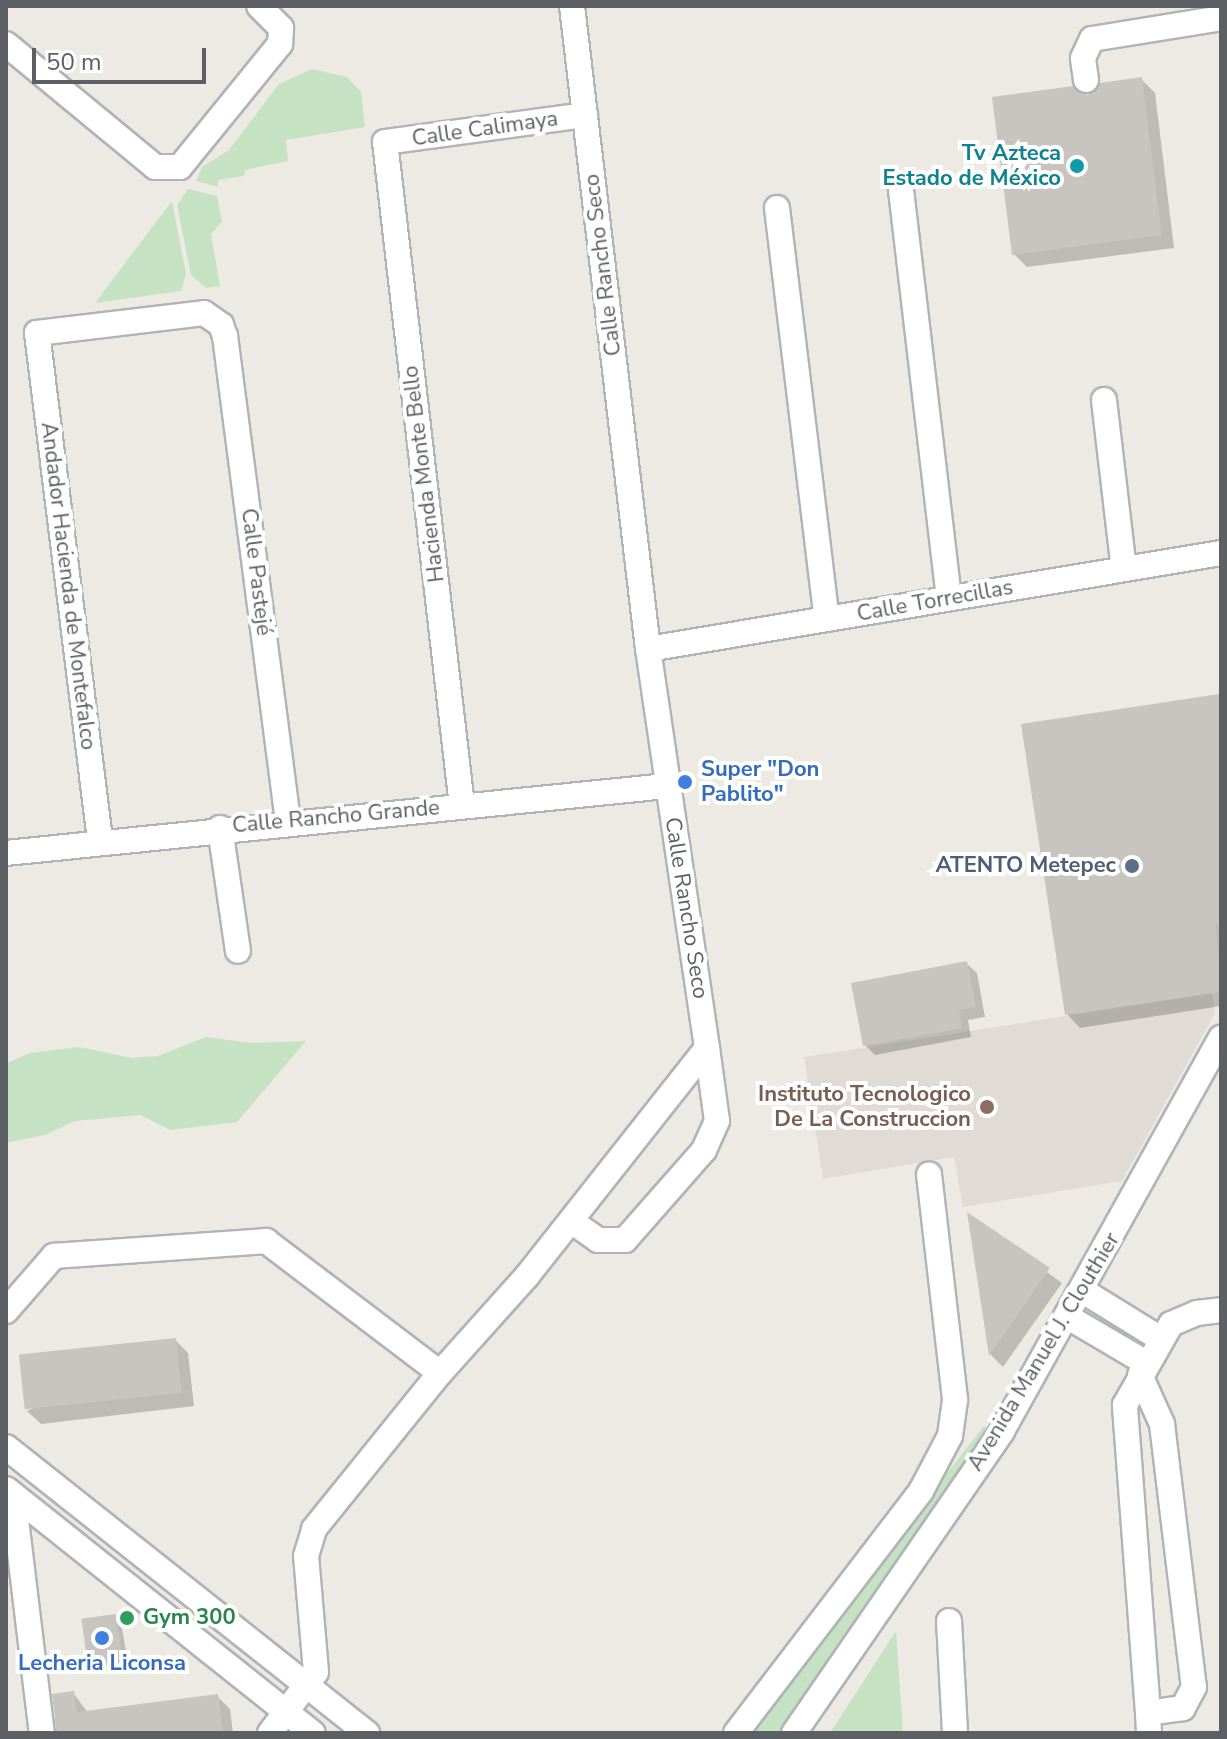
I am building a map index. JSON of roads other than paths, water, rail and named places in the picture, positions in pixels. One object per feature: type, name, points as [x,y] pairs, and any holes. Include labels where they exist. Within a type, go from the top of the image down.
[{"type":"street","points":[[6,44],[155,167],[180,167],[282,36],[276,19],[259,6]]},
{"type":"street","name":"Calle Rancho Seco","points":[[571,1221],[598,1240],[625,1240],[704,1150],[717,1121],[648,649],[572,6]]},
{"type":"street","points":[[1086,80],[1083,58],[1092,39],[1221,18]]},
{"type":"street","name":"Calle Calimaya","points":[[385,142],[585,115]]},
{"type":"street","name":"Hacienda Monte Bello","points":[[385,142],[462,806]]},
{"type":"street","points":[[901,190],[949,598]]},
{"type":"street","points":[[777,208],[827,619]]},
{"type":"street","name":"Calle Pastejé","points":[[37,333],[204,313],[221,325],[288,820]]},
{"type":"street","name":"Andador Hacienda de Montefalco","points":[[37,333],[100,840]]},
{"type":"street","points":[[1104,400],[1124,569]]},
{"type":"street","name":"Calle Torrecillas","points":[[648,649],[1221,553]]},
{"type":"street","name":"Calle Rancho Grande","points":[[6,853],[288,820],[667,786]]},
{"type":"street","points":[[220,828],[238,951]]},
{"type":"street","name":"Avenida Manuel J. Clouthier","points":[[794,1733],[1002,1431],[1212,1079],[1221,1038]]},
{"type":"street","points":[[270,1733],[310,1686],[317,1658],[306,1556],[314,1529],[440,1373],[571,1221],[707,1048]]},
{"type":"street","points":[[736,1733],[921,1491],[950,1436],[955,1399],[929,1175]]},
{"type":"street","points":[[6,1311],[54,1256],[266,1241],[440,1373]]},
{"type":"street","points":[[1083,1291],[1159,1338]]},
{"type":"street","points":[[1068,1317],[1143,1369],[1162,1424],[1194,1687],[1183,1708],[1148,1723],[1124,1437],[1125,1405],[1143,1369],[1159,1338],[1184,1317],[1221,1310]]},
{"type":"street","points":[[6,1447],[367,1733]]},
{"type":"street","points":[[10,1492],[313,1733]]},
{"type":"street","points":[[10,1492],[42,1733]]},
{"type":"street","points":[[949,1621],[955,1733]]},
{"type":"place","name":"Tv Azteca Estado de México","points":[[1077,166]]},
{"type":"place","name":"Super \"Don Pablito\"","points":[[685,782]]},
{"type":"place","name":"ATENTO Metepec","points":[[1132,866]]},
{"type":"place","name":"Instituto Tecnologico De La Construccion","points":[[987,1107]]},
{"type":"place","name":"Gym 300","points":[[127,1618]]},
{"type":"place","name":"Lecheria Liconsa","points":[[102,1638]]}]
